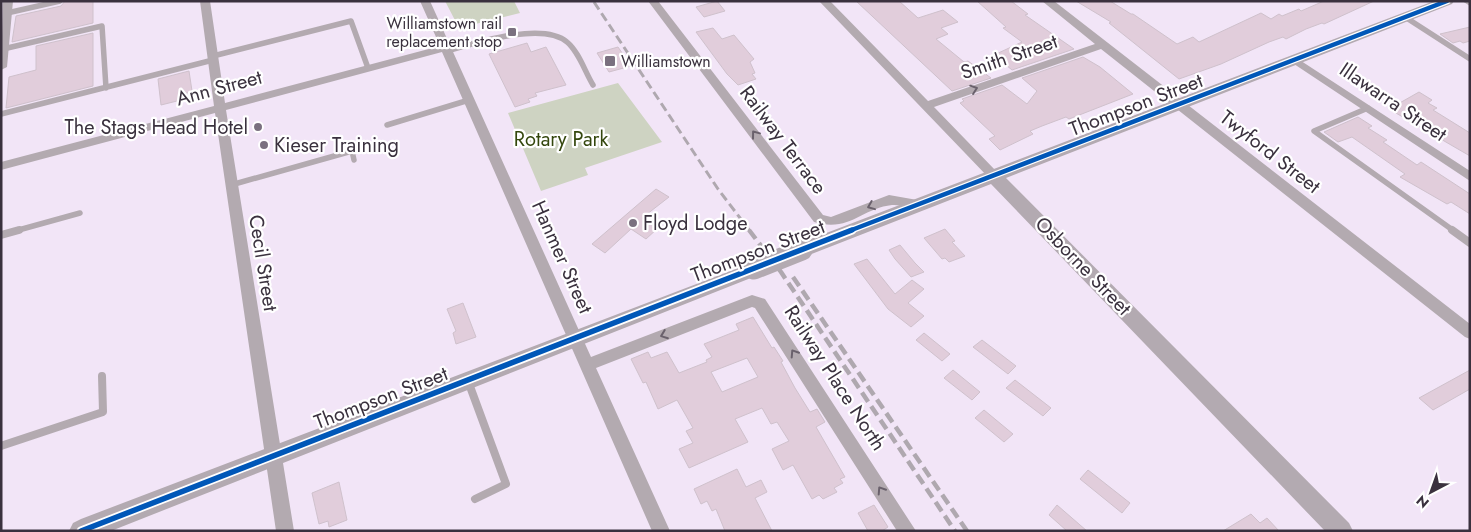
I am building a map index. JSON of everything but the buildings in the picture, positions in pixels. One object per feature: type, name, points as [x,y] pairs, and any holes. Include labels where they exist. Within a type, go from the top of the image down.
[{"type":"street","points":[[1,67],[4,14],[8,1]]},
{"type":"street","name":"Cecil Street","points":[[206,1],[231,185],[285,531]]},
{"type":"street","name":"Hanmer Street","points":[[425,1],[589,364],[661,531]]},
{"type":"street","name":"Railway Terrace","points":[[653,1],[819,219],[832,222],[889,200],[900,200],[918,204]]},
{"type":"street","name":"Osborne Street","points":[[824,1],[1341,531]]},
{"type":"street","name":"Twyford Street","points":[[1047,1],[1470,332]]},
{"type":"street","name":"Thompson Street","points":[[80,531],[918,204],[1447,1]]},
{"type":"street","name":"Smith Street","points":[[927,105],[1103,45]]},
{"type":"street","name":"Ann Street","points":[[1,166],[368,68],[447,49]]},
{"type":"street","name":"Illawarra Street","points":[[1295,60],[1470,177]]},
{"type":"street","name":"Railway Place North","points":[[589,364],[752,301],[760,303],[907,531]]},
{"type":"lane","points":[[4,14],[60,1]]},
{"type":"lane","points":[[1405,17],[1470,59]]},
{"type":"lane","points":[[1,114],[106,88],[351,21],[368,68]]},
{"type":"lane","points":[[3,49],[102,26],[106,88]]},
{"type":"lane","points":[[447,49],[512,36],[553,36],[568,43],[593,85]]},
{"type":"lane","points":[[387,125],[469,100]]},
{"type":"lane","points":[[1368,108],[1314,131],[1470,242]]},
{"type":"lane","points":[[231,185],[352,151],[354,160]]},
{"type":"lane","points":[[1,235],[80,213]]},
{"type":"lane","points":[[1,446],[103,412],[102,376]]},
{"type":"lane","points":[[468,381],[506,484],[475,499]]},
{"type":"green space","points":[[445,1],[514,1],[520,13],[459,28]]},
{"type":"green space","name":"Rotary Park","points":[[618,83],[662,142],[585,168],[588,175],[541,191],[508,113]]},
{"type":"railway","points":[[594,2],[718,189],[750,231]]},
{"type":"railway","points":[[749,230],[781,272],[955,531]]},
{"type":"railway","points":[[793,277],[967,531]]},
{"type":"cycle path","points":[[81,531],[993,175],[1447,1]]},
{"type":"place","name":"Williamstown rail replacement stop","points":[[512,32]]},
{"type":"place","name":"Williamstown","points":[[610,61]]},
{"type":"place","name":"The Stags Head Hotel","points":[[258,127]]},
{"type":"place","name":"Kieser Training","points":[[264,145]]},
{"type":"place","name":"Floyd Lodge","points":[[633,223]]}]
